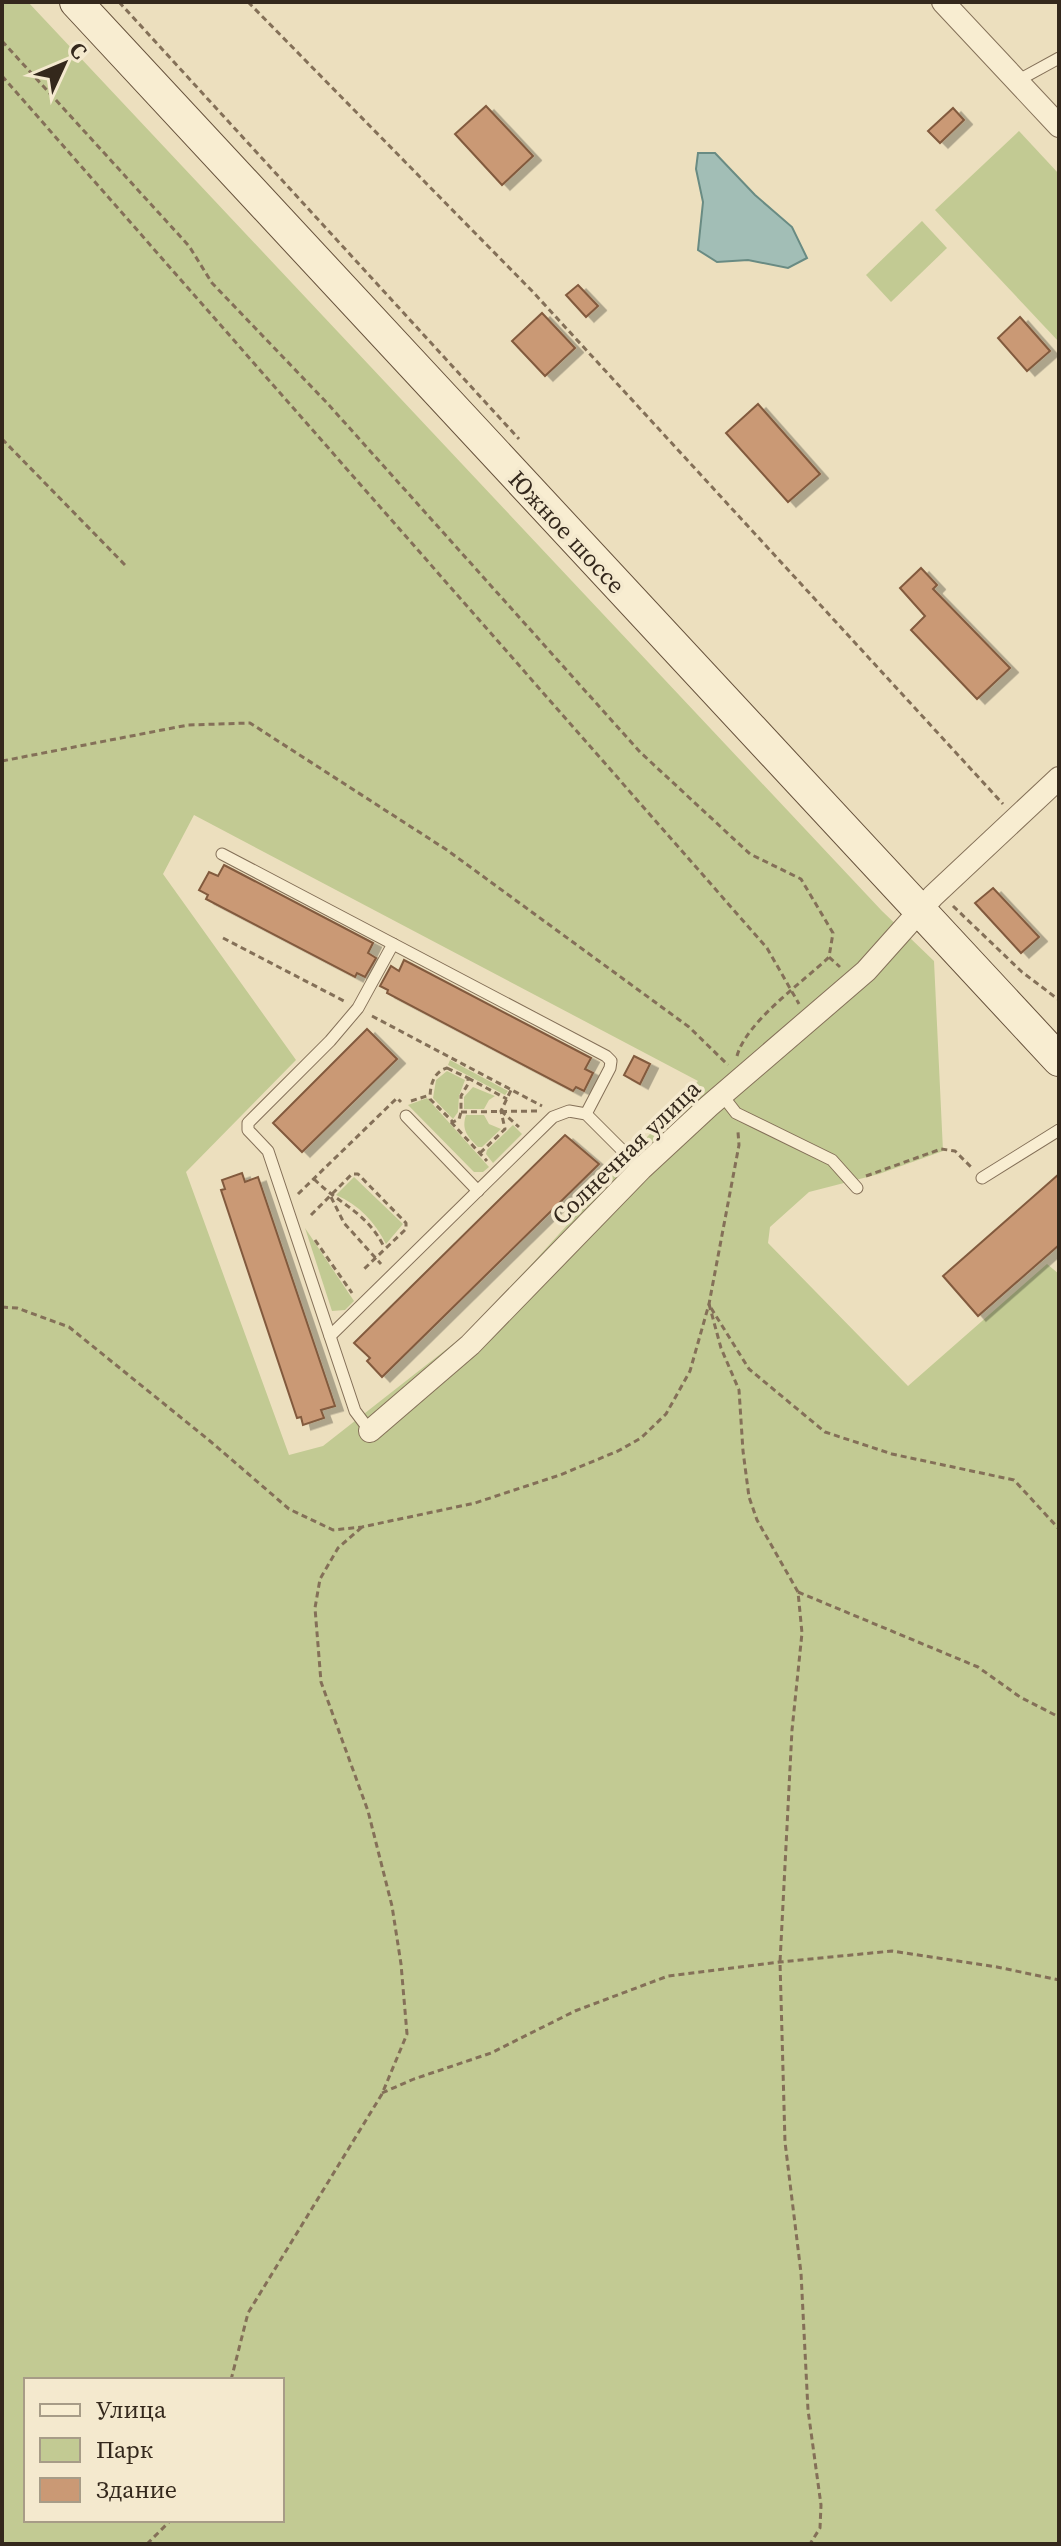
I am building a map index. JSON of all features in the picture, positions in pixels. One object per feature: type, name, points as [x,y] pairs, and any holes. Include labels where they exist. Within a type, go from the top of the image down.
[{"type":"street","name":"Южное шоссе","points":[[76,2],[926,903],[1058,1059]]},
{"type":"street","points":[[943,2],[1059,126]]},
{"type":"street","name":"Солнечная улица","points":[[370,1431],[470,1345],[641,1169],[887,951],[926,903],[1059,778]]},
{"type":"lane","points":[[1017,81],[1059,58]]},
{"type":"lane","points":[[222,854],[606,1056],[611,1061],[610,1068],[586,1114]]},
{"type":"lane","points":[[370,1431],[355,1411],[288,1203],[268,1151],[248,1130],[248,1123],[330,1041],[358,1008],[393,944]]},
{"type":"lane","points":[[722,1095],[736,1113],[832,1160],[857,1188]]},
{"type":"lane","points":[[330,1336],[556,1113],[569,1111],[586,1114],[641,1169]]},
{"type":"lane","points":[[406,1116],[478,1191]]},
{"type":"lane","points":[[982,1178],[1059,1130]]},
{"type":"path","points":[[248,2],[533,292],[1017,819]]},
{"type":"path","points":[[2,41],[189,246],[212,283],[328,404],[640,752],[750,854],[801,879],[833,933],[829,957],[766,1013],[748,1034],[736,1061]]},
{"type":"path","points":[[2,76],[767,948],[792,992]]},
{"type":"path","points":[[2,439],[126,566]]},
{"type":"path","points":[[2,761],[188,725],[250,723],[447,850],[689,1027],[734,1071]]},
{"type":"path","points":[[926,903],[955,907],[1022,972],[1059,1000]]},
{"type":"path","points":[[223,938],[556,1113]]},
{"type":"path","points":[[829,957],[855,981]]},
{"type":"path","points":[[449,1056],[444,1069],[434,1078],[430,1095],[434,1105],[498,1172]]},
{"type":"path","points":[[444,1069],[459,1072],[507,1099]]},
{"type":"path","points":[[448,1120],[453,1122],[459,1119],[461,1096],[468,1078]]},
{"type":"path","points":[[480,1153],[505,1129],[501,1111],[512,1089]]},
{"type":"path","points":[[361,1306],[288,1203],[397,1098],[403,1104],[430,1095]]},
{"type":"path","points":[[501,1111],[531,1139]]},
{"type":"path","points":[[461,1112],[556,1113]]},
{"type":"path","points":[[2,1307],[17,1308],[69,1327],[210,1441],[272,1497],[289,1509],[333,1530],[362,1527],[475,1503],[560,1475],[618,1451],[641,1438],[666,1414],[690,1371],[709,1304],[739,1145],[736,1113]]},
{"type":"path","points":[[846,1176],[862,1177],[941,1149],[955,1151],[982,1178]]},
{"type":"path","points":[[311,1215],[352,1174],[358,1174],[406,1223],[406,1229],[364,1269]]},
{"type":"path","points":[[314,1179],[331,1196],[357,1211],[371,1224],[385,1249]]},
{"type":"path","points":[[331,1196],[344,1223],[376,1258]]},
{"type":"path","points":[[709,1304],[749,1369],[825,1432],[892,1454],[1014,1480],[1059,1529]]},
{"type":"path","points":[[709,1304],[721,1348],[739,1390],[749,1497],[757,1520],[798,1592],[802,1633],[792,1730],[780,1962],[785,2142],[801,2273],[808,2410],[821,2505],[820,2528],[810,2544]]},
{"type":"path","points":[[232,2378],[248,2313],[382,2094],[407,2034],[392,1906],[368,1811],[321,1682],[315,1608],[320,1579],[338,1548],[362,1527]]},
{"type":"path","points":[[798,1592],[978,1667],[1020,1697],[1059,1717]]},
{"type":"path","points":[[382,2094],[414,2079],[491,2053],[575,2011],[668,1976],[892,1951],[1059,1980]]},
{"type":"path","points":[[147,2544],[169,2522]]},
{"type":"green space","points":[[2,2],[28,2],[882,911],[934,961],[943,1151],[879,1174],[809,1192],[770,1227],[768,1243],[908,1386],[1047,1264],[1059,1274],[1059,2544],[2,2544]],"holes":[[[194,815],[698,1081],[462,1337],[323,1446],[289,1455],[186,1172],[296,1060],[163,874]]]},
{"type":"green space","points":[[1019,131],[1059,174],[1059,342],[935,210]]},
{"type":"green space","points":[[922,221],[947,248],[891,302],[866,275]]},
{"type":"green space","points":[[450,1060],[508,1091],[505,1095],[448,1065]]},
{"type":"green space","points":[[447,1071],[465,1080],[459,1096],[458,1112],[453,1119],[433,1098],[436,1080]]},
{"type":"green space","points":[[473,1087],[495,1096],[484,1109],[464,1109],[464,1097]]},
{"type":"green space","points":[[427,1098],[489,1167],[483,1172],[474,1172],[408,1105]]},
{"type":"green space","points":[[466,1115],[484,1115],[489,1124],[501,1129],[482,1147],[478,1147],[466,1133]]},
{"type":"green space","points":[[513,1125],[522,1134],[493,1163],[486,1154],[487,1150]]},
{"type":"green space","points":[[354,1177],[403,1224],[386,1244],[366,1215],[336,1195]]},
{"type":"green space","points":[[305,1228],[354,1301],[345,1310],[332,1311]]},
{"type":"water","points":[[698,153],[715,153],[755,195],[792,227],[807,258],[788,268],[748,260],[717,262],[698,250],[703,202],[696,169]]},
{"type":"building","points":[[486,106],[533,156],[502,185],[455,134]]},
{"type":"building","points":[[953,108],[964,120],[940,143],[928,131]]},
{"type":"building","points":[[578,285],[598,306],[586,317],[566,295]]},
{"type":"building","points":[[542,313],[575,348],[545,376],[512,341]]},
{"type":"building","points":[[1020,317],[1050,351],[1027,371],[998,338]]},
{"type":"building","points":[[758,404],[820,474],[788,502],[726,433]]},
{"type":"building","points":[[921,568],[937,585],[933,589],[1010,668],[977,699],[911,630],[925,616],[900,588]]},
{"type":"building","points":[[224,865],[373,943],[368,953],[376,958],[365,977],[357,973],[355,977],[206,899],[208,895],[199,890],[209,872],[218,876]]},
{"type":"building","points":[[993,888],[1039,937],[1021,953],[975,903]]},
{"type":"building","points":[[404,960],[591,1058],[585,1069],[593,1073],[584,1091],[576,1087],[573,1091],[387,993],[388,990],[380,986],[391,966],[399,971]]},
{"type":"building","points":[[367,1029],[397,1059],[302,1152],[273,1123]]},
{"type":"building","points":[[634,1056],[650,1064],[640,1084],[624,1075]]},
{"type":"building","points":[[565,1135],[599,1164],[382,1377],[367,1361],[370,1358],[354,1343]]},
{"type":"building","points":[[242,1173],[245,1182],[258,1177],[335,1406],[321,1410],[324,1418],[303,1425],[301,1417],[297,1418],[221,1190],[225,1189],[222,1180]]},
{"type":"building","points":[[1059,1174],[1059,1245],[978,1316],[943,1276]]}]
